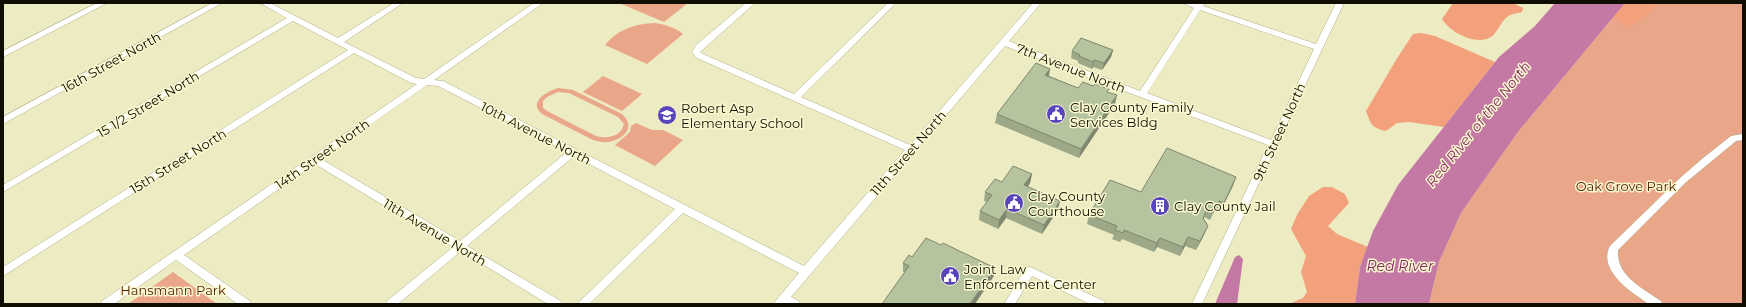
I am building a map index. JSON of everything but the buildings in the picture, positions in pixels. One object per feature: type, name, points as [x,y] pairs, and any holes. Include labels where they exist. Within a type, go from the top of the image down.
[{"type":"street","points":[[3,54],[103,3]]},
{"type":"street","name":"16th Street North","points":[[3,121],[218,3]]},
{"type":"street","name":"10th Avenue North","points":[[264,3],[414,81],[440,83],[806,272]]},
{"type":"street","points":[[338,42],[400,3]]},
{"type":"street","name":"14th Street North","points":[[106,304],[538,3]]},
{"type":"street","points":[[738,3],[749,5]]},
{"type":"street","points":[[795,98],[892,3]]},
{"type":"street","name":"11th Street North","points":[[781,301],[1037,3]]},
{"type":"street","points":[[1186,3],[1199,5],[1319,48]]},
{"type":"street","name":"9th Street North","points":[[1197,304],[1340,3]]},
{"type":"street","points":[[749,5],[699,47],[696,52],[700,56],[912,149]]},
{"type":"street","points":[[1142,95],[1199,5]]},
{"type":"street","name":"15 1/2 Street North","points":[[3,189],[293,18]]},
{"type":"street","name":"7th Avenue North","points":[[1003,42],[1273,144]]},
{"type":"street","name":"15th Street North","points":[[3,272],[353,50]]},
{"type":"street","points":[[1657,304],[1620,277],[1613,267],[1611,257],[1613,249],[1676,186],[1705,160],[1734,138],[1743,137]]},
{"type":"street","points":[[391,304],[573,152]]},
{"type":"street","name":"11th Avenue North","points":[[314,159],[557,304]]},
{"type":"street","points":[[582,304],[682,208]]},
{"type":"street","points":[[176,254],[246,304]]},
{"type":"street","points":[[1009,304],[1030,271],[1100,304]]},
{"type":"street","points":[[781,301],[795,304]]},
{"type":"green space","points":[[619,3],[688,3],[664,22]]},
{"type":"green space","name":"Oak Grove Park","points":[[1625,3],[1743,3],[1743,304],[1429,304],[1439,262],[1461,213],[1518,132]]},
{"type":"green space","points":[[655,23],[670,27],[683,34],[647,64],[605,45],[615,35],[627,28]]},
{"type":"green space","points":[[603,76],[642,94],[622,111],[583,92]]},
{"type":"green space","points":[[558,88],[573,90],[622,114],[628,124],[626,132],[619,139],[614,141],[600,142],[593,140],[542,114],[538,110],[538,102],[540,98]],"holes":[[[558,92],[569,93],[618,117],[624,124],[620,132],[609,137],[596,136],[543,108],[543,101],[547,97]]]},
{"type":"green space","points":[[636,123],[652,130],[663,130],[683,140],[655,166],[615,145],[630,132],[631,126]]},
{"type":"green space","name":"Hansmann Park","points":[[173,272],[217,304],[128,304]]},
{"type":"shaded area","points":[[1453,3],[1513,3],[1523,8],[1522,12],[1507,17],[1492,36],[1483,40],[1476,40],[1456,33],[1442,19]]},
{"type":"shaded area","points":[[1625,3],[1660,3],[1630,28],[1613,17]]},
{"type":"shaded area","points":[[1421,33],[1435,36],[1495,62],[1444,127],[1409,122],[1397,123],[1386,131],[1378,129],[1371,123],[1366,111],[1413,34]]},
{"type":"shaded area","points":[[1323,187],[1332,187],[1345,194],[1349,203],[1328,226],[1337,234],[1368,247],[1360,267],[1355,304],[1289,304],[1303,298],[1307,292],[1301,272],[1306,256],[1291,229],[1298,213],[1309,196]]},
{"type":"water","name":"Red River","points":[[1555,3],[1625,3],[1518,132],[1461,213],[1439,262],[1429,304],[1355,304],[1360,267],[1373,231],[1398,185],[1499,57],[1535,26]]},
{"type":"water","points":[[1239,255],[1243,259],[1237,304],[1215,304],[1235,257]]},
{"type":"place","name":"Clay County Family Services Bldg","points":[[1056,114]]},
{"type":"place","name":"Robert Asp Elementary School","points":[[667,115]]},
{"type":"place","name":"Clay County Courthouse","points":[[1014,203]]},
{"type":"place","name":"Clay County Jail","points":[[1160,206]]},
{"type":"place","name":"Joint Law Enforcement Center","points":[[950,276]]},
{"type":"water label","name":"Red River of the North","points":[[1478,124]]}]
